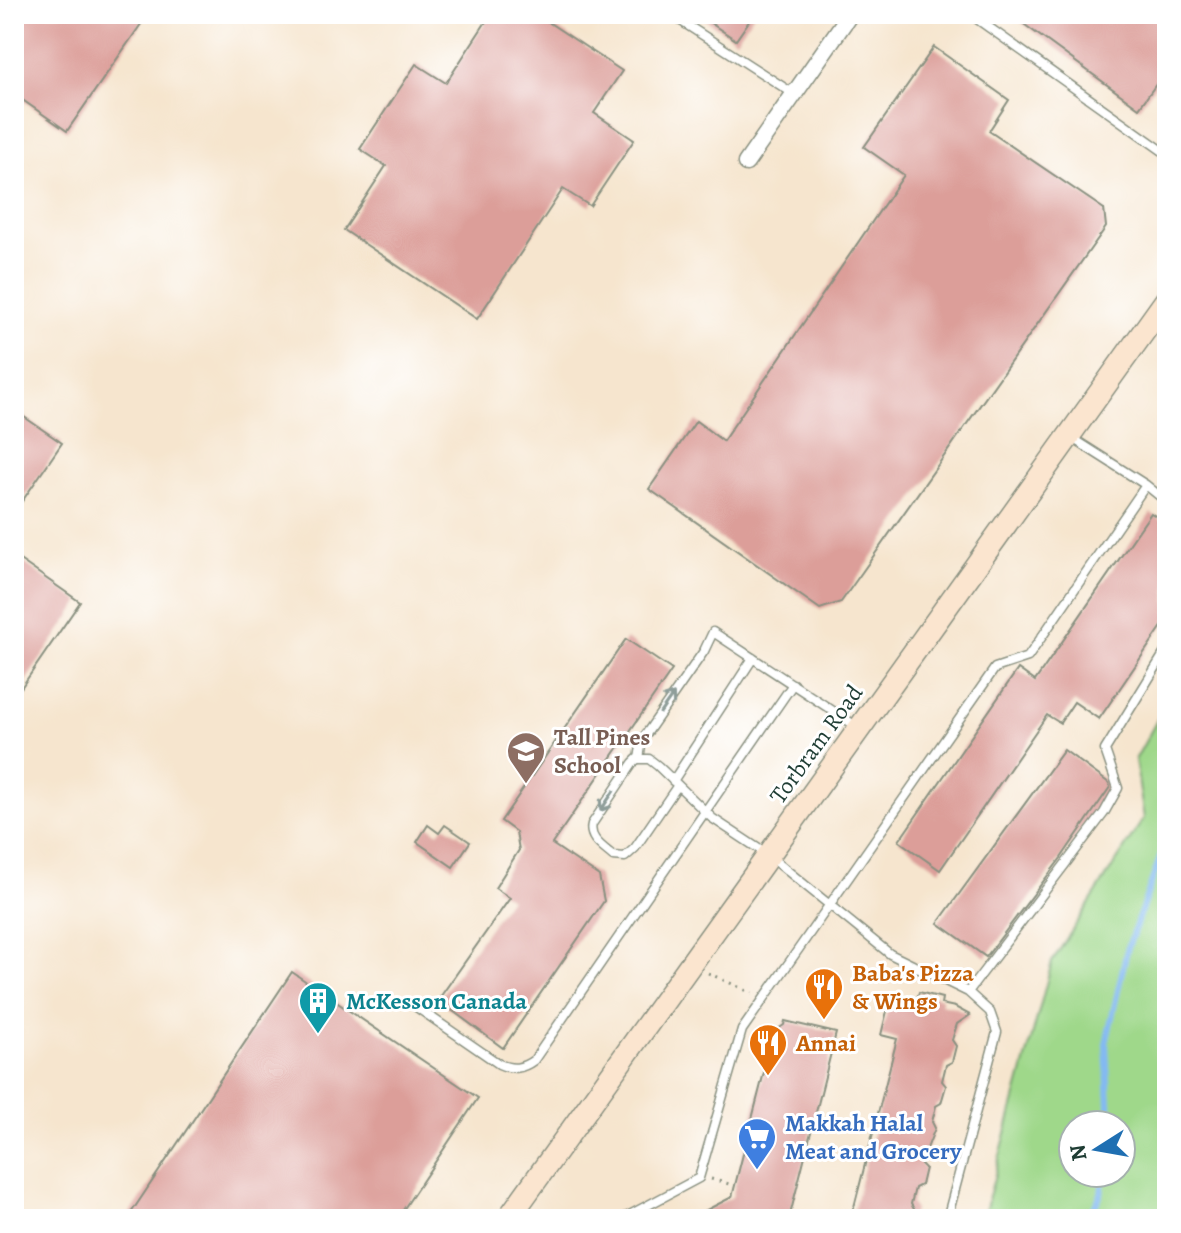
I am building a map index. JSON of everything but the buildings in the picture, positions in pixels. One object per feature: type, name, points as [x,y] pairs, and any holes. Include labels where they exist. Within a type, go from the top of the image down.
[{"type":"main road","name":"Torbram Road","points":[[508,1219],[1167,299]]},
{"type":"street","points":[[746,163],[850,14]]},
{"type":"lane","points":[[670,14],[794,94]]},
{"type":"lane","points":[[970,14],[1167,154]]},
{"type":"lane","points":[[1069,436],[1167,502]]},
{"type":"lane","points":[[622,1219],[699,1176],[742,1030],[995,668],[1028,657],[1146,485]]},
{"type":"lane","points":[[639,759],[642,740],[704,651],[713,632],[859,729]]},
{"type":"lane","points":[[968,992],[1104,813],[1118,788],[1105,750],[1167,649]]},
{"type":"lane","points":[[753,658],[676,783],[635,848],[625,857],[613,856],[594,839],[590,830],[633,763],[639,759],[649,759],[676,783],[706,812],[768,855],[890,954],[968,992],[990,1012],[997,1032],[947,1219]]},
{"type":"lane","points":[[412,1004],[499,1064],[514,1069],[534,1060],[793,684]]},
{"type":"path","points":[[690,965],[764,999]]},
{"type":"path","points":[[699,1176],[733,1185]]},
{"type":"green space","points":[[1167,702],[1167,1219],[983,1219],[1052,962],[1144,818],[1135,760]]},
{"type":"waterway","points":[[1109,1109],[1106,1044],[1127,950],[1167,839]]},
{"type":"waterway","points":[[1088,1219],[1102,1189]]},
{"type":"place","name":"Tall Pines School","points":[[526,785]]},
{"type":"place","name":"Baba's Pizza & Wings","points":[[824,1021]]},
{"type":"place","name":"McKesson Canada","points":[[318,1035]]},
{"type":"place","name":"Annai","points":[[768,1077]]},
{"type":"place","name":"Makkah Halal Meat and Grocery","points":[[757,1171]]}]
